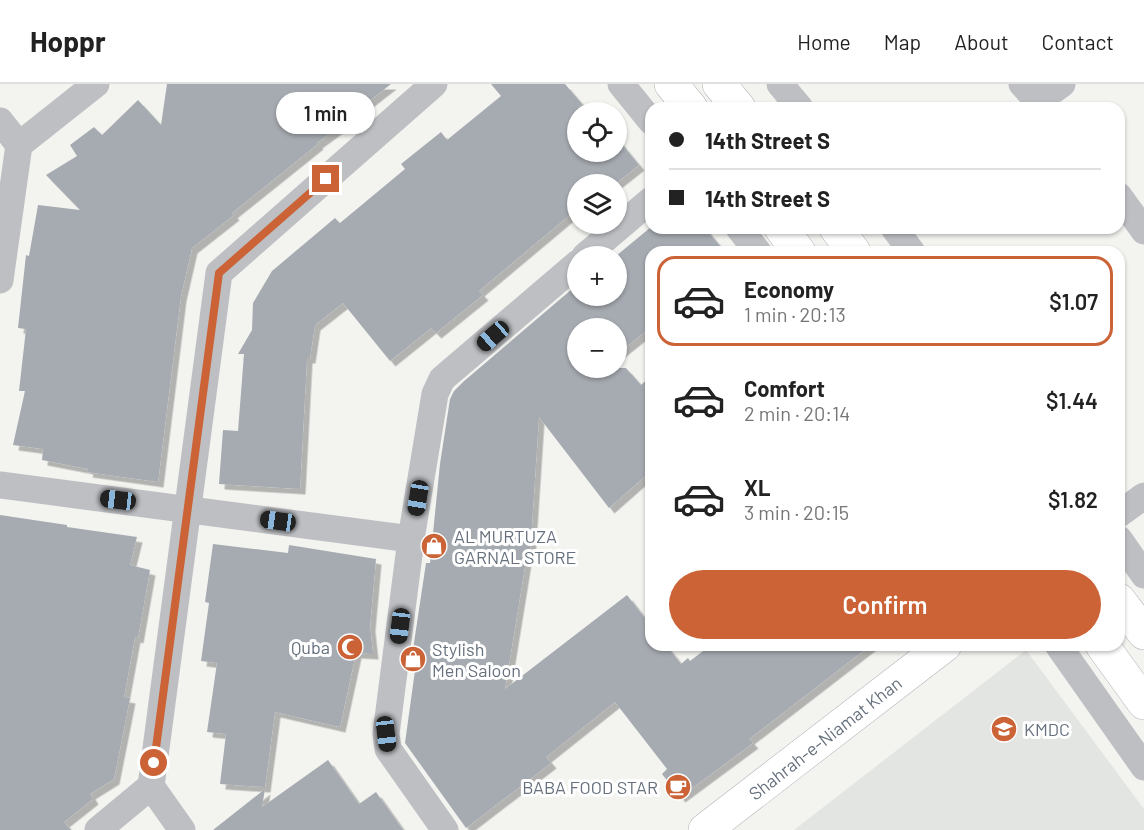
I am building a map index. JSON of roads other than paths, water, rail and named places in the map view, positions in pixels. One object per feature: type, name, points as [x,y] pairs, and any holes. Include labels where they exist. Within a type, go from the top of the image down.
[{"type":"main road","points":[[671,84],[686,102]]},
{"type":"main road","points":[[719,84],[734,102]]},
{"type":"main road","points":[[1125,608],[1144,633]]},
{"type":"main road","name":"Shahrah-e-Niamat Khan","points":[[705,830],[937,651]]},
{"type":"main road","points":[[1106,651],[1144,703]]},
{"type":"street","points":[[0,280],[19,145],[96,84]]},
{"type":"street","points":[[182,830],[152,786],[219,273],[434,84]]},
{"type":"street","points":[[621,84],[645,114]]},
{"type":"street","points":[[780,84],[795,102]]},
{"type":"street","points":[[1035,98],[1062,84]]},
{"type":"street","points":[[0,121],[19,145]]},
{"type":"street","points":[[1125,204],[1144,231]]},
{"type":"street","points":[[597,246],[645,205]]},
{"type":"street","points":[[744,234],[753,246]]},
{"type":"street","points":[[445,830],[388,749],[386,734],[411,539],[435,394],[442,379],[567,272]]},
{"type":"street","points":[[0,485],[411,539]]},
{"type":"street","points":[[1125,510],[1144,496]]},
{"type":"street","points":[[1125,548],[1144,575]]},
{"type":"street","points":[[1063,651],[1144,767]]},
{"type":"street","points":[[98,830],[152,786]]},
{"type":"place","name":"AL MURTUZA GARNAL STORE","points":[[434,546]]},
{"type":"place","name":"Quba","points":[[350,647]]},
{"type":"place","name":"Stylish Men Saloon","points":[[413,659]]},
{"type":"place","name":"KMDC","points":[[1004,729]]},
{"type":"place","name":"BABA FOOD STAR","points":[[678,787]]}]
